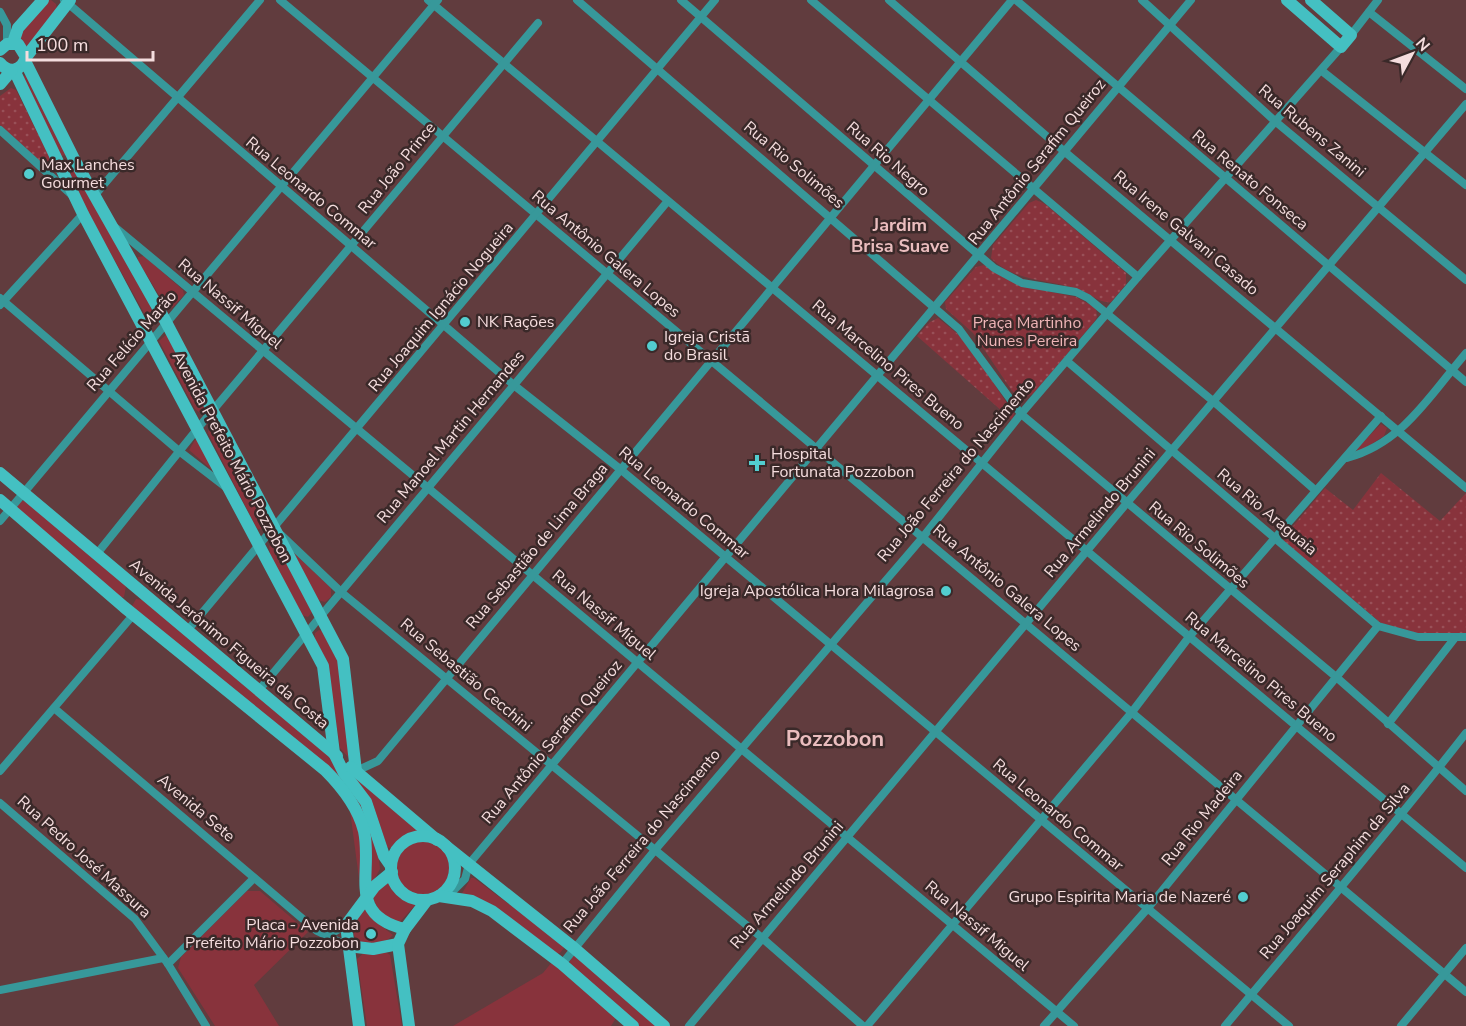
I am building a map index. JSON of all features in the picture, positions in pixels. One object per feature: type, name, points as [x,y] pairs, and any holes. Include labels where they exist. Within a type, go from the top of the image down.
[{"type":"main road","points":[[6,45],[43,0]]},
{"type":"main road","points":[[1287,0],[1341,47]]},
{"type":"main road","points":[[1311,0],[1351,35]]},
{"type":"main road","points":[[0,84],[25,59],[67,1]]},
{"type":"main road","name":"Rua João Ferreira do Nascimento","points":[[1341,47],[1351,35]]},
{"type":"main road","name":"Avenida Prefeito Mário Pozzobon","points":[[6,45],[22,47],[25,59],[75,161],[166,322],[343,659],[356,771]]},
{"type":"main road","points":[[0,63],[13,70]]},
{"type":"main road","name":"Avenida Prefeito Mário Pozzobon","points":[[13,70],[83,214],[151,338],[323,666],[334,753],[344,773],[366,802],[391,869]]},
{"type":"main road","points":[[50,177],[75,161]]},
{"type":"main road","name":"Avenida Jerônimo Figueira da Costa","points":[[0,473],[442,844],[574,948],[664,1026]]},
{"type":"main road","points":[[0,500],[129,611],[325,770],[342,787],[353,804],[364,830],[368,856],[364,890],[369,906],[382,920],[405,929]]},
{"type":"main road","points":[[129,611],[137,590]]},
{"type":"main road","points":[[359,1026],[346,925],[391,869],[395,854],[407,841],[425,837],[442,844],[453,858],[455,871],[437,896],[405,929],[398,944],[409,1026]]},
{"type":"main road","points":[[391,869],[396,884],[404,894],[415,899],[437,896],[464,898],[480,904],[562,964],[633,1026]]},
{"type":"main road","points":[[348,946],[373,949],[398,944]]},
{"type":"street","points":[[95,195],[260,0]]},
{"type":"street","name":"Rua Antônio Galera Lopes","points":[[280,0],[1466,992]]},
{"type":"street","name":"Rua Rio Solimões","points":[[577,0],[936,308],[972,344],[1022,414],[1126,504],[1335,676],[1466,791]]},
{"type":"street","name":"Rua Rio Negro","points":[[681,0],[994,268],[1022,282],[1082,295],[1213,401],[1315,490]]},
{"type":"street","name":"Rua Joaquim Ignácio Nogueira","points":[[187,631],[715,0]]},
{"type":"street","points":[[811,0],[1138,277]]},
{"type":"street","name":"Rua Irene Galvani Casado","points":[[889,0],[1171,242],[1277,327],[1466,488]]},
{"type":"street","name":"Rua Sebastião de Lima Braga","points":[[356,771],[378,761],[620,469],[774,289],[960,60],[1012,0]]},
{"type":"street","name":"Rua Renato Fonseca","points":[[1016,0],[1466,382]]},
{"type":"street","name":"Rua Rubens Zanini","points":[[1142,0],[1171,23],[1276,122],[1466,280]]},
{"type":"street","name":"Rua Antônio Serafim Queiroz","points":[[437,896],[453,891],[460,885],[465,879],[469,864],[816,448],[936,308],[1191,0]]},
{"type":"street","name":"Rua João Ferreira do Nascimento","points":[[1351,35],[1378,0]]},
{"type":"street","name":"Rua Leonardo Commar","points":[[67,1],[176,98],[515,386],[620,469],[1289,1026]]},
{"type":"street","name":"Rua Felício Marão","points":[[0,521],[151,338],[194,293],[434,2]]},
{"type":"street","name":"Rua Marcelino Pires Bueno","points":[[434,2],[503,64],[667,202],[1088,550],[1401,816],[1466,868]]},
{"type":"street","points":[[0,12],[8,25],[6,45]]},
{"type":"street","points":[[1369,12],[1466,89]]},
{"type":"street","name":"Rua João Prince","points":[[96,555],[178,451],[538,23]]},
{"type":"street","name":"Rua João Ferreira do Nascimento","points":[[562,964],[655,850],[923,537],[1022,414],[1138,277],[1341,47]]},
{"type":"street","points":[[1322,71],[1426,151],[1466,185]]},
{"type":"street","name":"Rua Armelindo Brunini","points":[[689,1026],[761,937],[848,838],[1126,504],[1380,208],[1466,104]]},
{"type":"street","points":[[0,130],[75,198]]},
{"type":"street","name":"Rua Manoel Martin Hernandes","points":[[259,690],[667,202]]},
{"type":"street","points":[[83,214],[1,302],[178,451],[232,492]]},
{"type":"street","name":"Rua Nassif Miguel","points":[[114,227],[1074,1026]]},
{"type":"street","points":[[1346,458],[1362,454],[1401,431],[1466,353]]},
{"type":"street","name":"Rua Rio Araguaia","points":[[1068,362],[1378,626],[1418,637],[1454,639],[1466,637]]},
{"type":"street","points":[[865,1026],[953,926],[1132,712],[1189,637],[1381,416]]},
{"type":"street","name":"Rua Sebastião Cecchini","points":[[275,528],[341,592],[761,937],[865,1026]]},
{"type":"street","points":[[0,771],[54,708],[129,611]]},
{"type":"street","name":"Rua Rio Madeira","points":[[1044,1026],[1148,908],[1298,727],[1335,676],[1378,626]]},
{"type":"street","points":[[1388,724],[1454,639]]},
{"type":"street","name":"Avenida Sete","points":[[54,708],[218,845],[317,932],[348,946]]},
{"type":"street","name":"Rua Joaquim Seraphim da Silva","points":[[1225,1026],[1401,816],[1466,733]]},
{"type":"street","name":"Rua Pedro José Massura","points":[[0,803],[135,919],[206,1026]]},
{"type":"street","points":[[0,990],[165,961],[254,878]]},
{"type":"street","points":[[317,932],[332,933],[346,925]]},
{"type":"street","points":[[1401,1026],[1466,948]]},
{"type":"green space","points":[[46,0],[51,0],[56,4],[57,9],[26,48],[17,40]]},
{"type":"green space","points":[[26,75],[66,155],[61,156],[21,78]]},
{"type":"green space","points":[[11,88],[16,90],[50,158],[49,165],[42,165],[0,125],[0,96]]},
{"type":"green space","points":[[75,171],[159,320],[157,323],[149,322],[70,180],[71,172]]},
{"type":"green space","points":[[1036,200],[1045,204],[1126,273],[1126,284],[1111,302],[1102,301],[1077,289],[1010,272],[991,258],[993,245],[1029,203]]},
{"type":"green space","points":[[144,256],[183,290],[184,295],[173,307],[167,308],[138,261],[138,257]]},
{"type":"green space","name":"Praça Martinho Nunes Pereira","points":[[984,265],[1021,286],[1076,297],[1096,308],[1097,317],[1094,322],[1033,394],[1022,396],[1012,391],[973,333],[946,309],[945,302],[976,267]]},
{"type":"green space","points":[[938,318],[965,340],[1014,414],[1012,420],[917,336],[930,322]]},
{"type":"green space","points":[[166,335],[205,408],[200,413],[195,409],[159,341]]},
{"type":"green space","points":[[1381,424],[1387,428],[1384,436],[1361,451],[1357,451],[1356,449]]},
{"type":"green space","points":[[213,425],[267,524],[265,528],[256,527],[208,433],[209,426]]},
{"type":"green space","points":[[195,440],[200,441],[213,467],[211,469],[189,450]]},
{"type":"green space","points":[[1381,473],[1440,521],[1466,493],[1466,633],[1419,634],[1381,623],[1284,541],[1284,537],[1325,488],[1353,510]]},
{"type":"green space","points":[[28,500],[126,586],[124,597],[117,597],[19,512],[17,506],[22,501]]},
{"type":"green space","points":[[277,544],[313,611],[308,617],[301,615],[270,555],[269,546]]},
{"type":"green space","points":[[294,553],[331,588],[331,597],[325,602],[317,600]]},
{"type":"green space","points":[[136,599],[143,600],[331,755],[364,805],[379,859],[380,869],[372,884],[355,801],[132,606]]},
{"type":"green space","points":[[322,631],[340,665],[349,758],[340,748],[327,662],[315,640],[315,633]]},
{"type":"green space","points":[[349,771],[420,832],[404,837],[393,849],[387,847],[372,807]]},
{"type":"green space","points":[[349,803],[361,844],[360,886]]},
{"type":"green space","points":[[423,841],[433,843],[442,849],[448,858],[450,868],[448,878],[442,887],[433,893],[423,895],[413,893],[404,887],[398,878],[396,868],[398,858],[404,849],[413,843]]},
{"type":"green space","points":[[471,878],[561,943],[564,948],[560,953],[555,954],[461,895]]},
{"type":"green space","points":[[391,880],[401,895],[417,903],[398,924],[383,917],[373,899],[378,888]]},
{"type":"green space","points":[[247,891],[260,891],[308,932],[254,985],[279,1026],[215,1026],[178,968],[181,957]]},
{"type":"green space","points":[[365,908],[380,925],[393,935],[389,939],[376,944],[356,941],[353,931],[354,923]]},
{"type":"green space","points":[[366,951],[384,951],[390,955],[402,1026],[367,1026],[357,959]]},
{"type":"green space","points":[[573,956],[579,956],[659,1026],[638,1026],[570,967]]},
{"type":"green space","points":[[552,962],[616,1018],[611,1026],[453,1026],[543,973]]},
{"type":"place","name":"Max Lanches Gourmet","points":[[29,174]]},
{"type":"place","name":"NK Rações","points":[[465,322]]},
{"type":"place","name":"Igreja Cristã do Brasil","points":[[652,346]]},
{"type":"place","name":"Hospital Fortunata Pozzobon","points":[[757,463]]},
{"type":"place","name":"Igreja Apostólica Hora Milagrosa","points":[[946,591]]},
{"type":"place","name":"Grupo Espirita Maria de Nazeré","points":[[1243,897]]},
{"type":"place","name":"Placa - Avenida Prefeito Mário Pozzobon","points":[[371,934]]},
{"type":"district","name":"Jardim Brisa Suave","points":[[900,235]]},
{"type":"district","name":"Pozzobon","points":[[835,739]]}]
